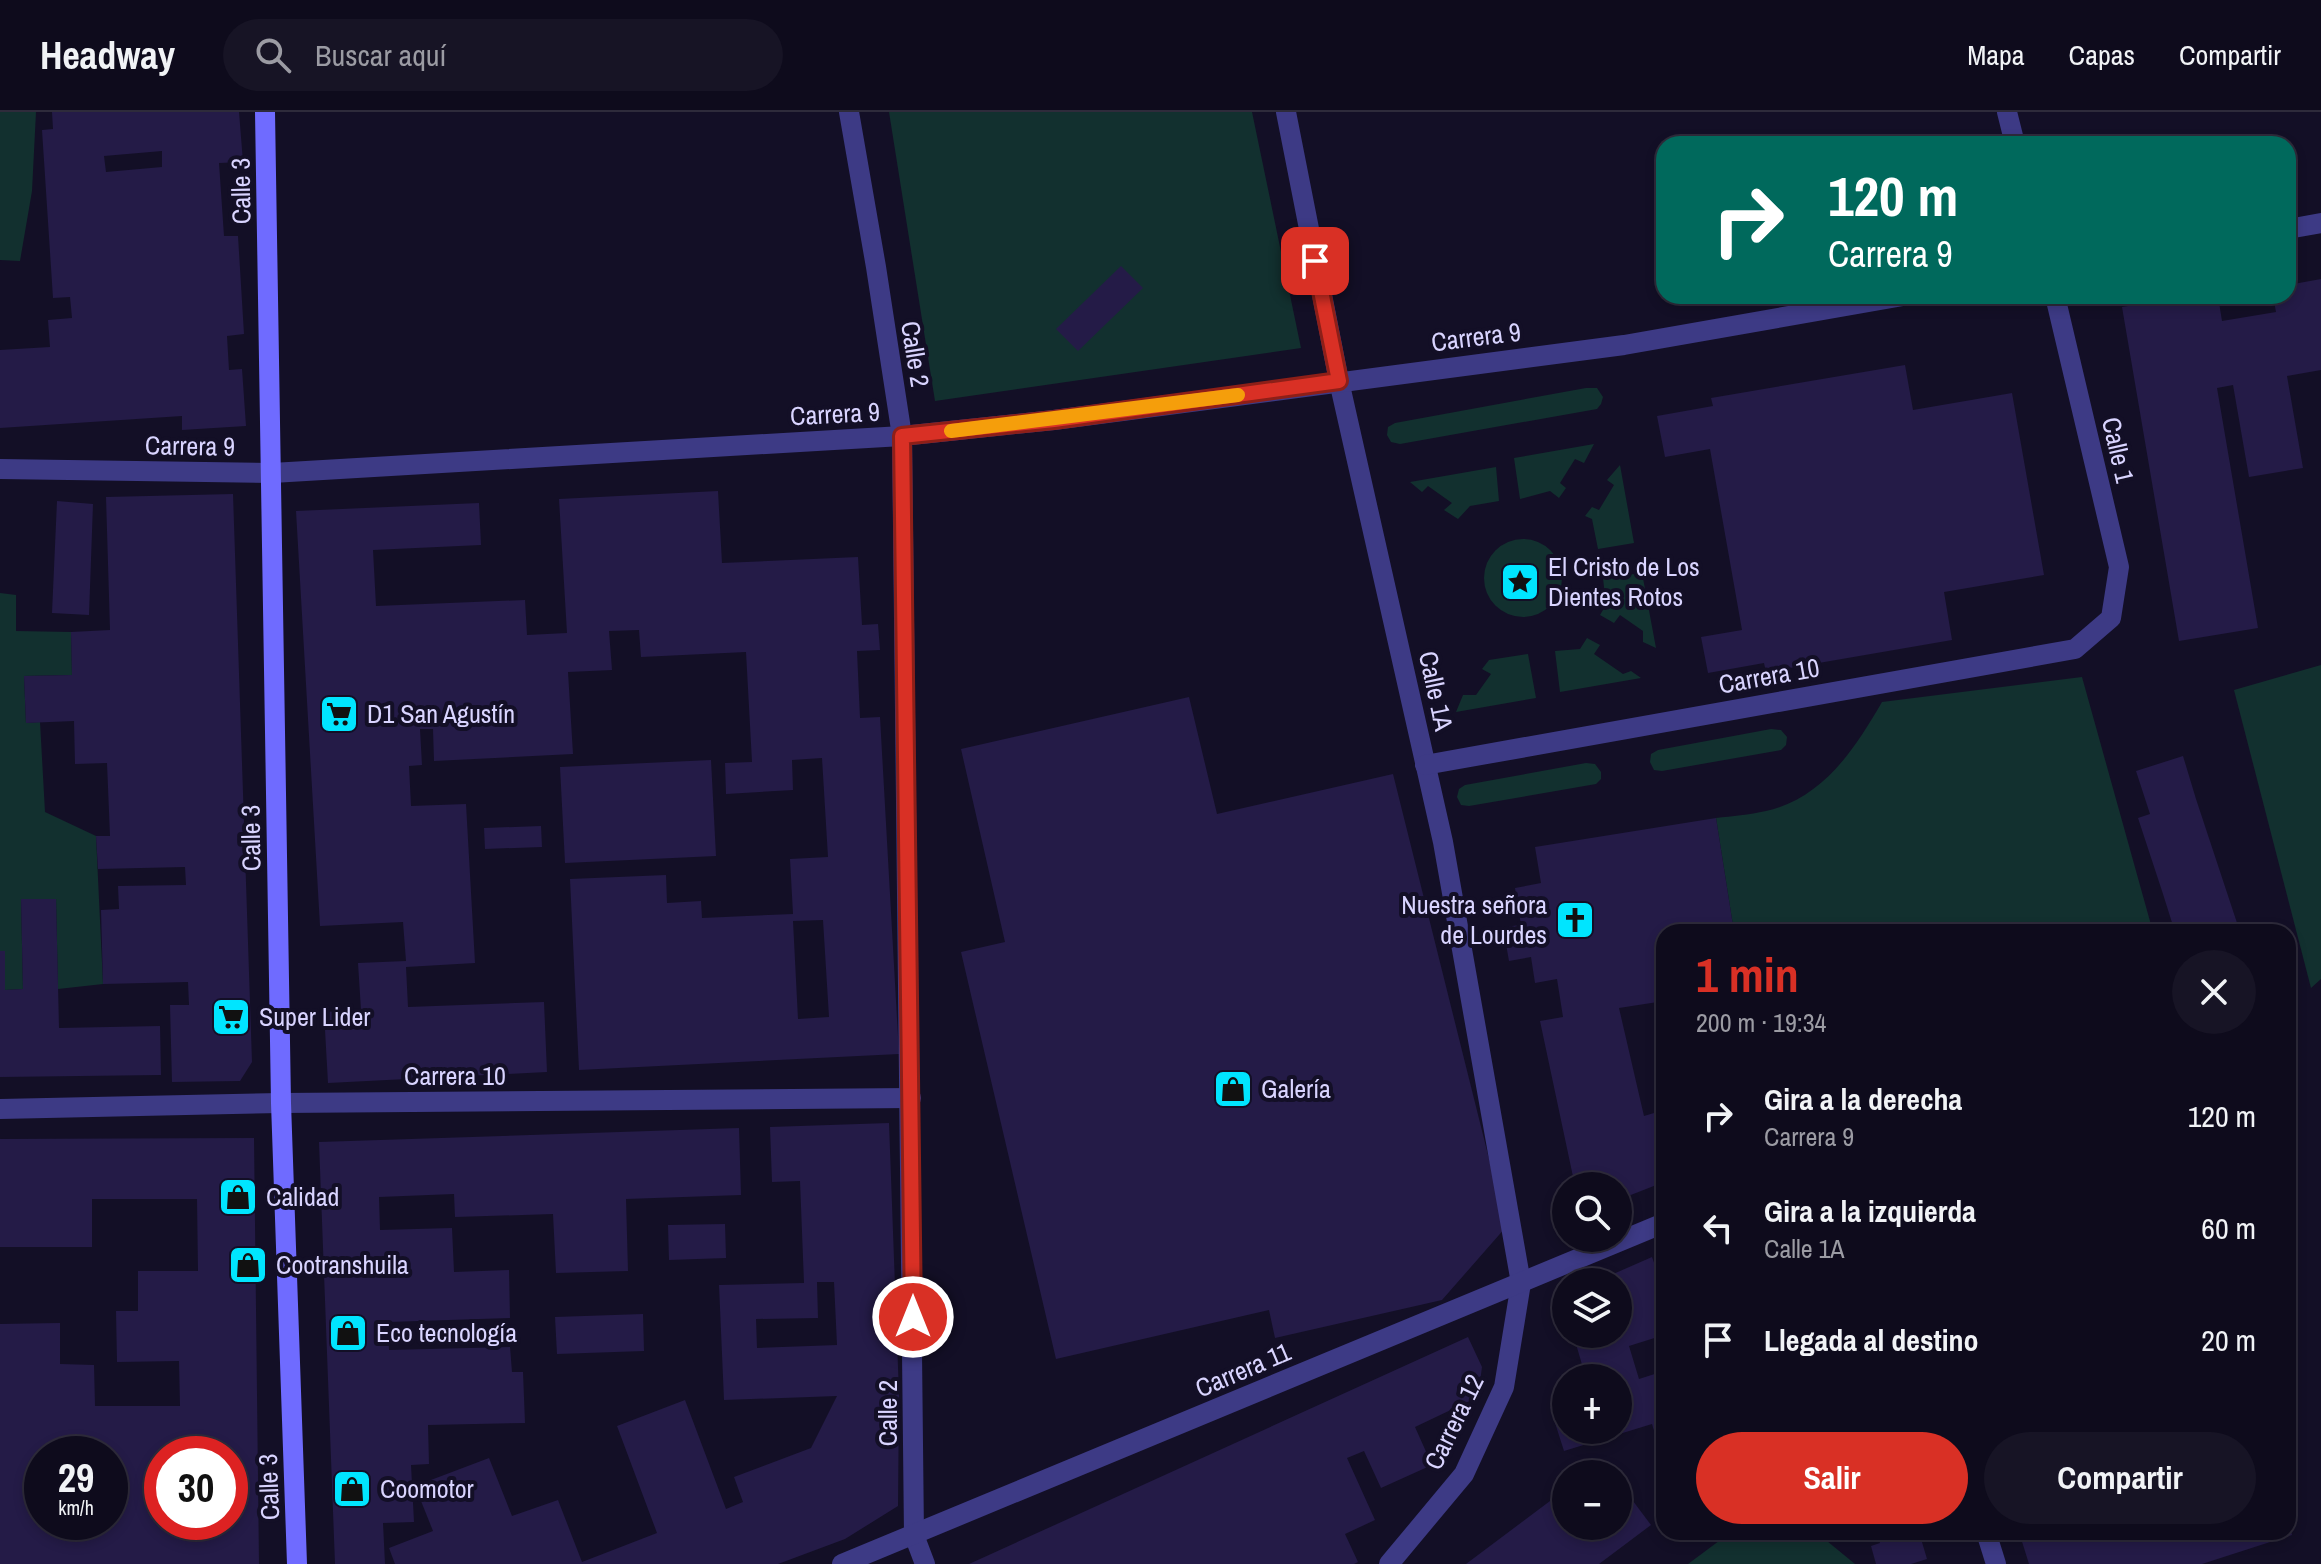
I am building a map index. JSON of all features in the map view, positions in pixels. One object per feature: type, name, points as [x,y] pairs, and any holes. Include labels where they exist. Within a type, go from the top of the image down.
[{"type":"main road","name":"Calle 3","points":[[265,112],[281,1103],[297,1564]]},
{"type":"street","name":"Calle 2","points":[[849,112],[902,436],[914,1535],[925,1564]]},
{"type":"street","name":"Calle 1A","points":[[1286,112],[1339,381],[1443,842],[1521,1283]]},
{"type":"street","points":[[2007,112],[2013,136]]},
{"type":"street","points":[[2296,228],[2321,223]]},
{"type":"street","name":"Carrera 9","points":[[0,469],[272,473],[902,436],[1070,418],[1624,345],[1857,304]]},
{"type":"street","name":"Calle 1","points":[[2057,304],[2119,567],[2111,618]]},
{"type":"street","name":"Carrera 10","points":[[1425,765],[2075,649],[2111,618]]},
{"type":"street","name":"Carrera 10","points":[[0,1109],[281,1103],[911,1098]]},
{"type":"street","name":"Carrera 11","points":[[842,1564],[1656,1226]]},
{"type":"street","name":"Carrera 12","points":[[1389,1564],[1464,1474],[1504,1387],[1521,1283]]},
{"type":"street","points":[[1988,1540],[1996,1564]]},
{"type":"green space","points":[[0,112],[36,112],[32,191],[20,261],[0,260]]},
{"type":"green space","points":[[889,112],[1252,112],[1301,348],[935,401]]},
{"type":"green space","points":[[1597,388],[1603,397],[1597,409],[1400,444],[1391,442],[1387,435],[1388,427],[1395,423]]},
{"type":"green space","points":[[1594,444],[1584,463],[1575,459],[1560,483],[1566,488],[1559,498],[1550,491],[1520,499],[1514,458]]},
{"type":"green space","points":[[1620,465],[1634,543],[1598,549],[1592,519],[1585,516],[1592,507],[1599,510],[1614,485],[1607,480]]},
{"type":"green space","points":[[1496,467],[1499,501],[1470,506],[1458,519],[1444,510],[1452,503],[1428,486],[1422,492],[1410,482]]},
{"type":"green space","points":[[1523,539],[1538,542],[1550,551],[1559,563],[1562,578],[1559,593],[1550,605],[1538,614],[1523,617],[1508,614],[1496,605],[1487,593],[1484,578],[1487,563],[1496,551],[1508,542]]},
{"type":"green space","points":[[1642,573],[1656,648],[1643,642],[1643,631],[1620,615],[1614,623],[1600,615],[1606,605],[1603,578]]},
{"type":"green space","points":[[0,593],[16,595],[16,631],[71,632],[72,675],[24,676],[26,723],[40,722],[45,812],[96,836],[103,984],[58,989],[56,899],[21,899],[23,989],[5,990],[5,952],[0,951]]},
{"type":"green space","points":[[1587,638],[1600,645],[1594,654],[1623,674],[1631,671],[1641,678],[1560,692],[1555,651],[1580,649]]},
{"type":"green space","points":[[1528,654],[1536,698],[1456,712],[1463,695],[1476,695],[1491,674],[1482,669],[1489,660]]},
{"type":"green space","points":[[2321,665],[2321,979],[2311,988],[2296,924],[2234,690]]},
{"type":"green space","points":[[2082,677],[2151,924],[1733,924],[1716,818],[1766,811],[1804,795],[1835,770],[1882,702]]},
{"type":"green space","points":[[1771,729],[1781,730],[1787,737],[1786,745],[1781,750],[1662,771],[1654,770],[1650,762],[1651,754],[1658,750]]},
{"type":"green space","points":[[1586,763],[1595,764],[1601,772],[1601,779],[1596,784],[1469,806],[1461,805],[1457,797],[1459,789],[1465,785]]},
{"type":"green space","points":[[1720,1540],[1826,1540],[1855,1564],[1688,1564]]},
{"type":"building","points":[[52,112],[239,112],[243,162],[219,163],[224,236],[238,236],[244,334],[227,336],[229,370],[242,369],[246,426],[182,430],[182,416],[0,428],[0,350],[50,347],[48,320],[72,318],[70,297],[53,298],[42,130],[53,129]],"holes":[[[162,151],[162,167],[106,172],[104,156]]]},
{"type":"building","points":[[1121,266],[1143,288],[1078,351],[1056,329]]},
{"type":"building","points":[[2321,279],[2321,370],[2287,376],[2303,468],[2249,477],[2233,385],[2217,388],[2258,628],[2179,641],[2122,307],[2140,304],[2219,304],[2222,321],[2276,312],[2274,304],[2296,304],[2296,284]]},
{"type":"building","points":[[1905,365],[1913,410],[2012,393],[2044,575],[1944,592],[1952,640],[1766,672],[1764,663],[1708,673],[1701,637],[1742,630],[1710,449],[1665,457],[1657,416],[1713,406],[1711,398]]},
{"type":"building","points":[[718,491],[722,563],[858,557],[862,625],[878,624],[880,650],[857,651],[860,718],[880,717],[899,1054],[579,1070],[570,879],[666,875],[667,903],[701,901],[702,918],[793,914],[790,859],[828,857],[822,758],[792,760],[793,790],[726,794],[725,763],[752,762],[746,652],[641,657],[639,630],[609,631],[612,670],[568,672],[573,754],[434,761],[433,729],[420,729],[422,765],[409,766],[411,806],[466,804],[475,963],[406,967],[408,1007],[544,1002],[547,1072],[328,1083],[324,1012],[361,1010],[358,963],[406,961],[403,922],[320,926],[296,511],[479,503],[481,545],[373,550],[376,606],[525,600],[527,635],[567,633],[559,499]],"holes":[[[823,920],[829,1017],[798,1019],[793,921]]]},
{"type":"building","points":[[233,494],[252,1062],[240,1081],[172,1082],[170,1005],[189,1005],[188,982],[103,984],[101,910],[119,909],[118,886],[186,885],[185,867],[98,869],[96,836],[110,836],[107,763],[75,764],[74,721],[26,723],[24,676],[72,675],[71,632],[110,630],[106,497]]},
{"type":"building","points":[[57,501],[93,504],[89,615],[52,613]]},
{"type":"building","name":"Galería","points":[[1189,697],[1217,814],[1393,774],[1506,1227],[1442,1300],[1275,1338],[1269,1310],[1056,1359],[961,952],[1005,942],[961,749]]},
{"type":"building","points":[[2183,756],[2237,924],[2172,924],[2138,818],[2150,814],[2136,771]]},
{"type":"building","points":[[711,760],[716,856],[565,863],[560,767]]},
{"type":"building","points":[[1716,818],[1733,924],[1656,924],[1656,1002],[1619,1008],[1644,1116],[1656,1112],[1656,1185],[1632,1195],[1632,1172],[1572,1172],[1540,1021],[1563,1017],[1557,979],[1535,983],[1531,957],[1509,961],[1503,927],[1521,925],[1515,888],[1541,883],[1535,847]]},
{"type":"building","points":[[541,826],[542,847],[485,849],[484,828]]},
{"type":"building","points":[[21,899],[56,899],[59,1028],[160,1026],[161,1075],[0,1077],[0,951],[5,951],[5,990],[23,989]]},
{"type":"building","points":[[889,1123],[899,1394],[898,1506],[845,1539],[778,1564],[395,1564],[389,1548],[433,1531],[415,1486],[489,1458],[512,1516],[558,1500],[582,1562],[657,1533],[617,1426],[685,1400],[726,1509],[743,1502],[734,1477],[811,1448],[837,1396],[724,1400],[719,1285],[804,1283],[800,1181],[772,1182],[770,1127]],"holes":[[[817,1282],[834,1282],[837,1345],[757,1348],[756,1319],[818,1318]]]},
{"type":"building","points":[[739,1128],[741,1195],[626,1199],[628,1271],[556,1273],[553,1214],[455,1217],[454,1194],[379,1197],[380,1230],[452,1228],[454,1272],[509,1270],[510,1318],[388,1322],[389,1350],[510,1347],[512,1372],[523,1372],[525,1423],[428,1425],[429,1464],[411,1465],[414,1522],[383,1523],[385,1564],[335,1564],[319,1142]]},
{"type":"building","points":[[254,1138],[259,1564],[0,1564],[0,1324],[60,1323],[60,1364],[94,1365],[95,1406],[180,1406],[179,1361],[117,1362],[116,1311],[138,1311],[138,1271],[198,1271],[197,1199],[92,1199],[92,1247],[0,1247],[0,1139]]},
{"type":"building","points":[[725,1224],[726,1258],[669,1260],[668,1225]]},
{"type":"building","points":[[1652,1257],[1656,1268],[1656,1338],[1632,1345],[1632,1268],[1627,1268]]},
{"type":"building","points":[[643,1314],[644,1351],[557,1354],[555,1317]]},
{"type":"building","points":[[1468,1337],[1482,1367],[1478,1397],[1415,1427],[1432,1465],[1381,1488],[1364,1451],[1347,1458],[1375,1520],[1345,1534],[1358,1562],[1354,1564],[969,1564]]},
{"type":"building","points":[[1577,1348],[1630,1348],[1639,1379],[1656,1374],[1656,1437],[1652,1424],[1632,1430],[1632,1364],[1582,1364]]},
{"type":"building","points":[[1562,1444],[1587,1444],[1564,1451]]},
{"type":"building","points":[[1552,1500],[1552,1540],[1631,1540],[1599,1564],[1466,1564]]},
{"type":"building","points":[[1632,1500],[1651,1525],[1632,1539]]},
{"type":"building","points":[[1879,1540],[1921,1540],[1927,1559],[1911,1564],[1876,1564],[1871,1546],[1880,1543]]},
{"type":"building","points":[[2022,1540],[2276,1540],[2202,1564],[2029,1564]]},
{"type":"slow traffic","points":[[951,431],[1238,395]]},
{"type":"place","name":"El Cristo de Los Dientes Rotos","points":[[1520,582]]},
{"type":"place","name":"D1 San Agustín","points":[[339,714]]},
{"type":"place","name":"Nuestra señora de Lourdes","points":[[1575,920]]},
{"type":"place","name":"Super Lider","points":[[231,1017]]},
{"type":"place","name":"Galería","points":[[1233,1089]]},
{"type":"place","name":"Calidad","points":[[238,1197]]},
{"type":"place","name":"Cootranshuila","points":[[248,1265]]},
{"type":"place","name":"Eco tecnología","points":[[348,1333]]},
{"type":"place","name":"Coomotor","points":[[352,1489]]},
{"type":"route","points":[[913,1317],[902,436],[1054,420],[1339,381],[1315,261]]}]
